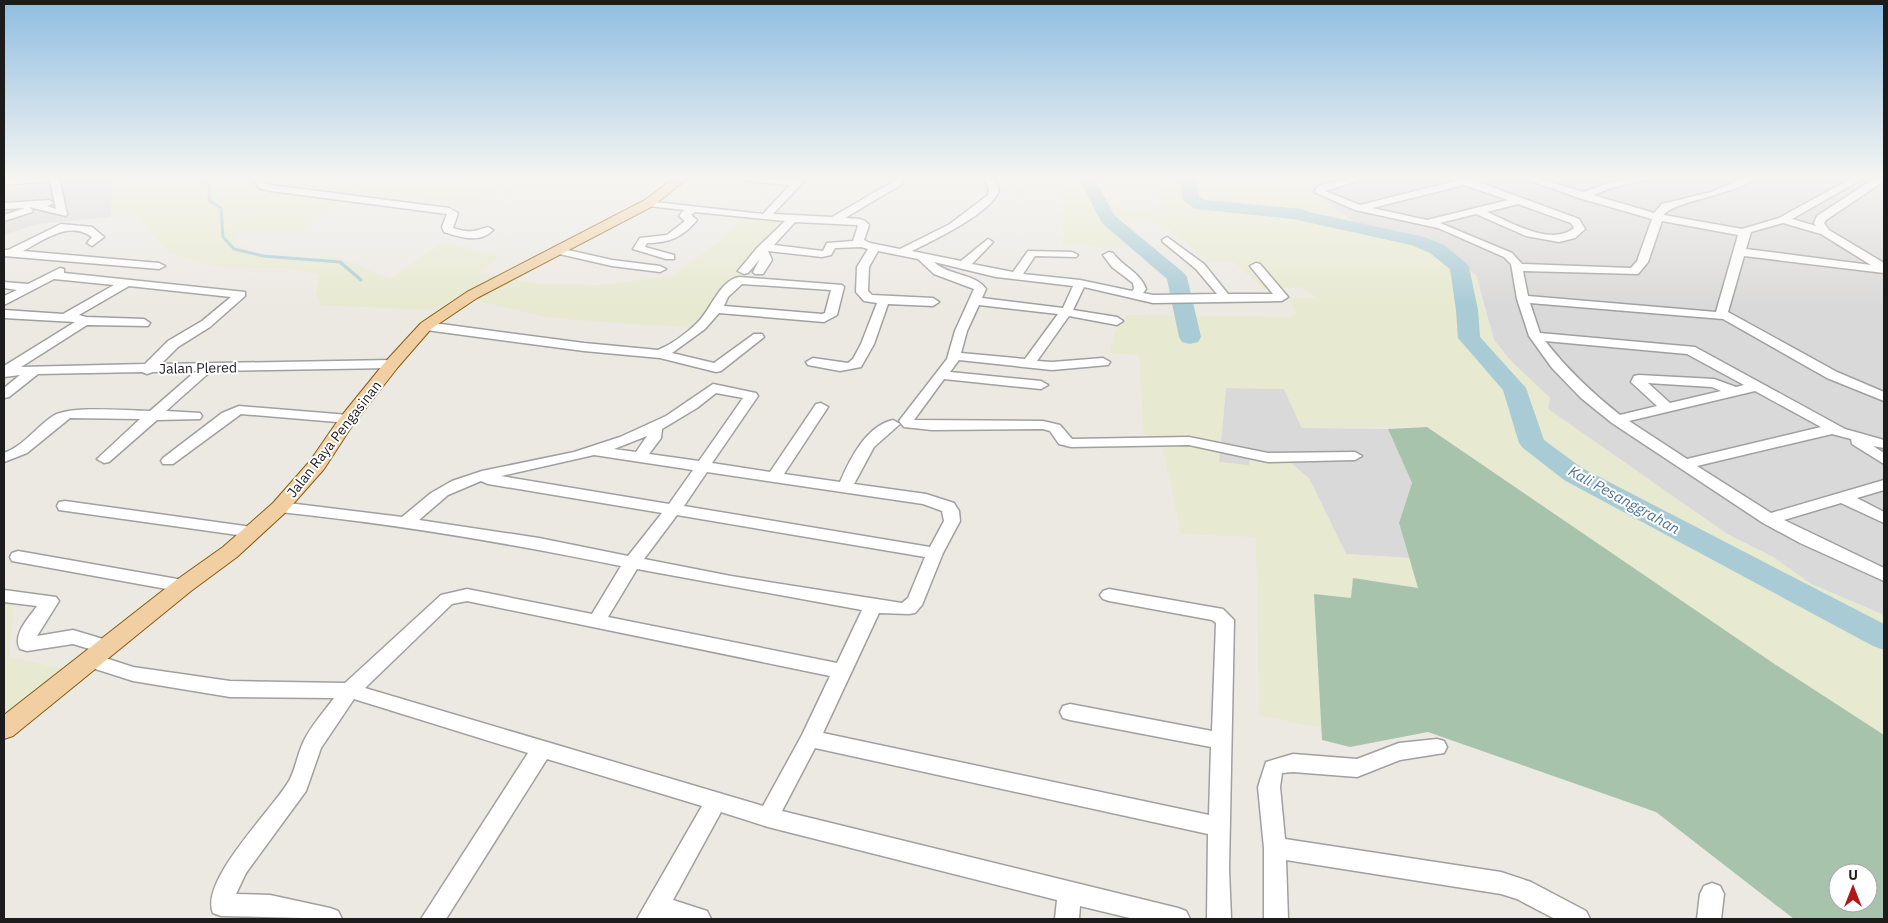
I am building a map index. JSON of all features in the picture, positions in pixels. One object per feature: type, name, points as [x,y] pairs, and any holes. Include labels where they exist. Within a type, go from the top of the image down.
[{"type":"main road","name":"Jalan Raya Pengasinan","points":[[4,729],[183,586],[230,552],[280,507],[317,465],[349,419],[392,364],[426,326],[466,298],[615,221]]},
{"type":"street","points":[[450,221],[447,227],[448,230],[475,236],[482,235],[488,230]]},
{"type":"street","points":[[670,257],[638,249],[644,240],[669,240],[674,238],[691,221]]},
{"type":"street","points":[[744,271],[763,248],[782,232],[790,221]]},
{"type":"street","points":[[844,221],[862,223],[864,225],[858,241],[860,244]]},
{"type":"street","points":[[901,253],[960,221]]},
{"type":"street","points":[[1419,221],[1501,251],[1513,259],[1517,267],[1523,299],[1535,336],[1569,378],[1617,420],[1768,519],[1884,575]]},
{"type":"street","points":[[1428,223],[1436,221]]},
{"type":"street","points":[[1502,221],[1547,239],[1565,239],[1580,229],[1575,221]]},
{"type":"street","points":[[1517,267],[1634,272],[1642,262],[1657,221]]},
{"type":"street","points":[[1679,221],[1744,234]]},
{"type":"street","points":[[1724,316],[1722,310],[1744,234],[1750,228],[1779,221]]},
{"type":"street","points":[[1787,221],[1826,232]]},
{"type":"street","points":[[1819,221],[1818,223],[1826,232],[1884,269]]},
{"type":"street","points":[[8,253],[61,227],[94,231],[99,237],[92,243]]},
{"type":"street","points":[[1167,240],[1204,269],[1218,286],[1225,299]]},
{"type":"street","points":[[964,266],[988,242]]},
{"type":"street","points":[[763,248],[822,254],[827,253],[831,245],[860,244],[996,274],[1080,283],[1153,300],[1282,297],[1256,266]]},
{"type":"street","points":[[759,272],[766,260],[763,248]]},
{"type":"street","points":[[874,248],[863,268],[862,292],[868,298],[933,302]]},
{"type":"street","points":[[559,251],[612,263],[660,269]]},
{"type":"street","points":[[1740,252],[1884,269]]},
{"type":"street","points":[[8,253],[159,266]]},
{"type":"street","points":[[1016,276],[1032,253],[1072,256]]},
{"type":"street","points":[[1109,255],[1116,265],[1138,282],[1140,289],[1136,295]]},
{"type":"street","points":[[923,258],[938,272],[980,286],[976,302],[961,330],[954,356],[906,423],[932,426],[1043,424],[1055,428],[1064,441],[1071,443],[1105,445],[1188,441],[1213,443],[1253,456],[1268,458],[1355,456]]},
{"type":"street","points":[[4,301],[82,259]]},
{"type":"street","points":[[51,275],[241,294],[206,324],[173,344],[147,370]]},
{"type":"street","points":[[660,354],[692,334],[716,309],[723,295],[739,280],[838,287],[831,315],[827,317],[716,309]]},
{"type":"street","points":[[66,317],[126,283]]},
{"type":"street","points":[[1028,364],[1066,312],[1080,283]]},
{"type":"street","points":[[4,285],[28,287]]},
{"type":"street","points":[[1523,299],[1724,316],[1838,378],[1884,397]]},
{"type":"street","points":[[813,362],[840,366],[858,362],[883,310],[883,300]]},
{"type":"street","points":[[976,302],[1017,304],[1117,321]]},
{"type":"street","points":[[4,314],[144,324]]},
{"type":"street","points":[[4,373],[84,321]]},
{"type":"street","points":[[426,326],[575,346],[660,354],[716,368],[758,337]]},
{"type":"street","points":[[1535,336],[1684,349],[1700,354],[1833,429],[1852,437],[1884,444]]},
{"type":"street","points":[[954,356],[1052,366],[1103,362]]},
{"type":"street","name":"Jalan Plered","points":[[4,373],[35,370],[147,370],[392,364]]},
{"type":"street","points":[[104,459],[206,369]]},
{"type":"street","points":[[4,394],[35,370]]},
{"type":"street","points":[[941,376],[1041,385]]},
{"type":"street","points":[[1668,408],[1643,388],[1638,382],[1639,379],[1714,383],[1736,392]]},
{"type":"street","points":[[1617,420],[1758,386]]},
{"type":"street","points":[[406,523],[428,503],[449,488],[465,480],[595,451],[655,429],[694,405],[713,388],[751,396],[674,510],[633,561],[597,620]]},
{"type":"street","points":[[774,477],[821,407]]},
{"type":"street","points":[[168,461],[226,416],[239,410],[349,419]]},
{"type":"street","points":[[4,458],[20,451],[67,414],[195,416]]},
{"type":"street","points":[[845,487],[856,463],[871,439],[893,424]]},
{"type":"street","points":[[639,458],[654,438],[655,429]]},
{"type":"street","points":[[1685,464],[1833,429]]},
{"type":"street","points":[[1852,437],[1884,460]]},
{"type":"street","points":[[280,507],[406,523],[633,561],[731,582],[873,606],[902,609],[913,605],[935,553],[952,521],[951,511],[948,507],[926,499],[595,451]]},
{"type":"street","points":[[478,477],[935,553]]},
{"type":"street","points":[[1768,519],[1884,485]]},
{"type":"street","points":[[1842,497],[1884,518]]},
{"type":"street","points":[[65,506],[252,532]]},
{"type":"street","points":[[18,557],[183,586]]},
{"type":"street","points":[[330,919],[270,906],[221,905],[222,897],[238,866],[298,785],[312,745],[350,690],[447,599],[467,595],[841,670]]},
{"type":"street","points":[[1109,595],[1217,614],[1223,617],[1225,623],[1219,827],[1219,919]]},
{"type":"street","points":[[4,596],[47,600],[50,602],[28,633],[27,644],[73,637],[133,674],[230,689],[270,691],[350,690],[542,750],[768,817],[1178,919]]},
{"type":"street","points":[[768,817],[810,739],[841,670],[873,606]]},
{"type":"street","points":[[1070,712],[1223,741]]},
{"type":"street","points":[[810,739],[1219,827]]},
{"type":"street","points":[[1276,919],[1275,848],[1270,787],[1273,768],[1293,763],[1357,768],[1399,752],[1437,747]]},
{"type":"street","points":[[434,919],[542,750]]},
{"type":"street","points":[[698,919],[652,913],[716,802]]},
{"type":"street","points":[[1275,848],[1418,868],[1501,883],[1523,890],[1578,919]]},
{"type":"street","points":[[1067,919],[1070,892]]},
{"type":"street","points":[[1709,919],[1712,894]]},
{"type":"shaded area","points":[[4,221],[68,221],[37,224],[4,235]]},
{"type":"shaded area","points":[[1352,221],[1884,221],[1884,615],[1811,584],[1773,557],[1727,534],[1548,409],[1550,398],[1510,360],[1494,340],[1476,275],[1383,231],[1356,224]]},
{"type":"shaded area","points":[[1226,388],[1284,389],[1302,428],[1388,429],[1412,483],[1399,523],[1409,558],[1346,554],[1309,478],[1249,448],[1250,466],[1219,462]]},
{"type":"green space","points":[[141,221],[313,221],[299,232],[239,232],[231,242],[258,254],[292,259],[338,257],[390,279],[443,242],[499,257],[479,273],[539,284],[600,285],[671,276],[723,239],[739,221],[782,221],[694,328],[551,318],[459,296],[433,310],[322,305],[316,294],[319,274],[283,268],[218,267],[170,253]]},
{"type":"green space","points":[[1063,221],[1134,221],[1116,225],[1133,247],[1107,248],[1063,245]]},
{"type":"green space","points":[[1143,221],[1352,221],[1356,224],[1431,242],[1453,256],[1476,275],[1480,298],[1494,340],[1510,360],[1550,398],[1548,409],[1727,534],[1773,557],[1811,584],[1884,615],[1884,735],[1776,665],[1427,427],[1302,428],[1284,389],[1226,388],[1219,462],[1249,465],[1249,448],[1280,454],[1309,478],[1346,554],[1409,558],[1418,588],[1353,578],[1351,598],[1314,594],[1321,728],[1259,715],[1256,537],[1181,534],[1160,436],[1144,435],[1139,355],[1110,353],[1114,333],[1126,315],[1291,317],[1296,313],[1289,298],[1316,298],[1301,287],[1263,289],[1233,261],[1209,262],[1168,227]]},
{"type":"green space","points":[[1427,427],[1776,665],[1884,735],[1884,919],[1794,919],[1656,812],[1428,732],[1350,747],[1322,740],[1314,594],[1351,598],[1353,578],[1418,588],[1399,523],[1412,483],[1388,429]]},
{"type":"green space","points":[[4,603],[14,606],[9,657],[74,671],[15,720],[4,717]]},
{"type":"waterway","points":[[222,221],[223,237],[234,249],[263,256],[340,262],[361,280]]},
{"type":"waterway","points":[[1110,221],[1177,277],[1190,337]]},
{"type":"waterway","name":"Kali Pesanggrahan","points":[[1324,221],[1417,241],[1437,249],[1459,267],[1467,310],[1469,338],[1514,388],[1532,443],[1573,474],[1884,638]]}]
